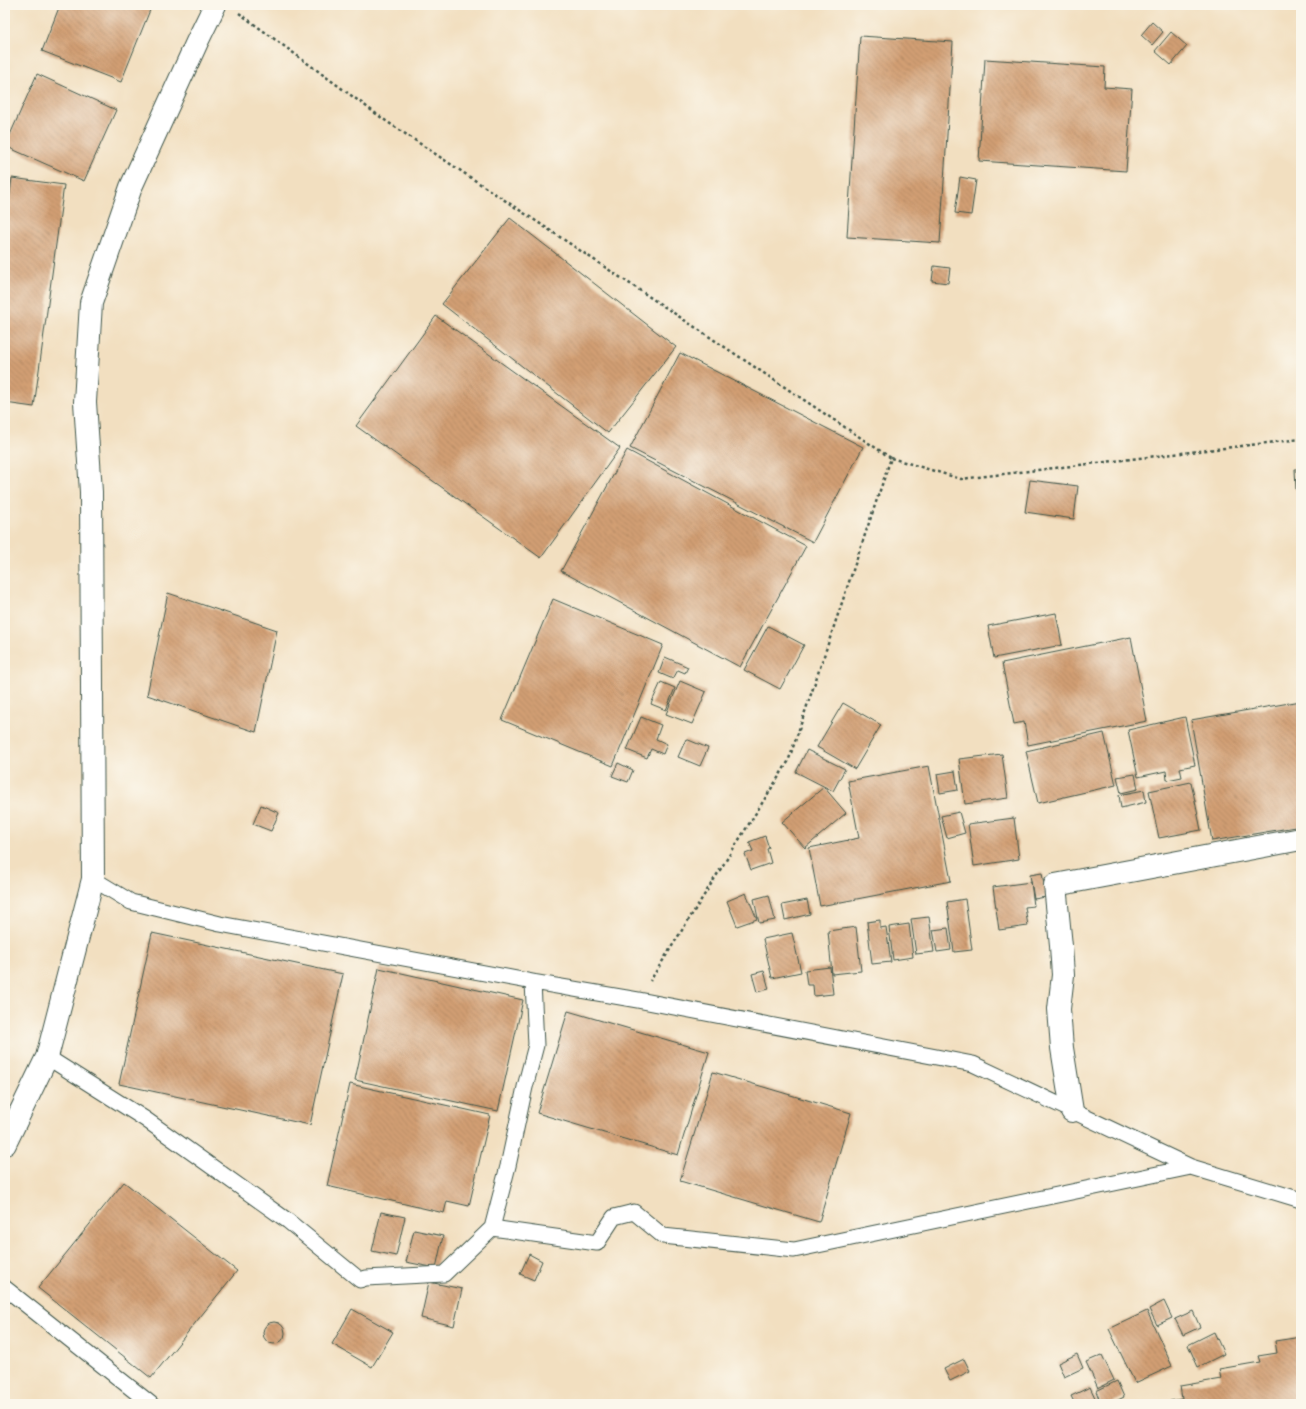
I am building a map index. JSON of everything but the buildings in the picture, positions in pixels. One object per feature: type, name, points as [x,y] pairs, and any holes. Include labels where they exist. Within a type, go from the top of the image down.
[{"type":"street","points":[[5,1144],[47,1057],[94,879],[91,492],[85,402],[91,303],[131,187],[197,42],[225,7]]},
{"type":"street","points":[[1072,1111],[1062,1048],[1059,1009],[1062,975],[1061,946],[1055,885],[1301,840]]},
{"type":"lane","points":[[94,879],[131,902],[220,924],[638,1000],[973,1064],[1191,1167],[1301,1200]]},
{"type":"lane","points":[[47,1057],[152,1123],[288,1221],[360,1280],[366,1278],[444,1274],[492,1228],[536,1045],[533,982]]},
{"type":"lane","points":[[492,1228],[597,1243],[614,1217],[634,1212],[663,1236],[794,1250],[1191,1167]]},
{"type":"lane","points":[[5,1288],[151,1404]]},
{"type":"path","points":[[225,7],[386,121],[891,458],[961,479],[1301,440]]},
{"type":"path","points":[[638,1000],[788,762],[891,458]]}]
